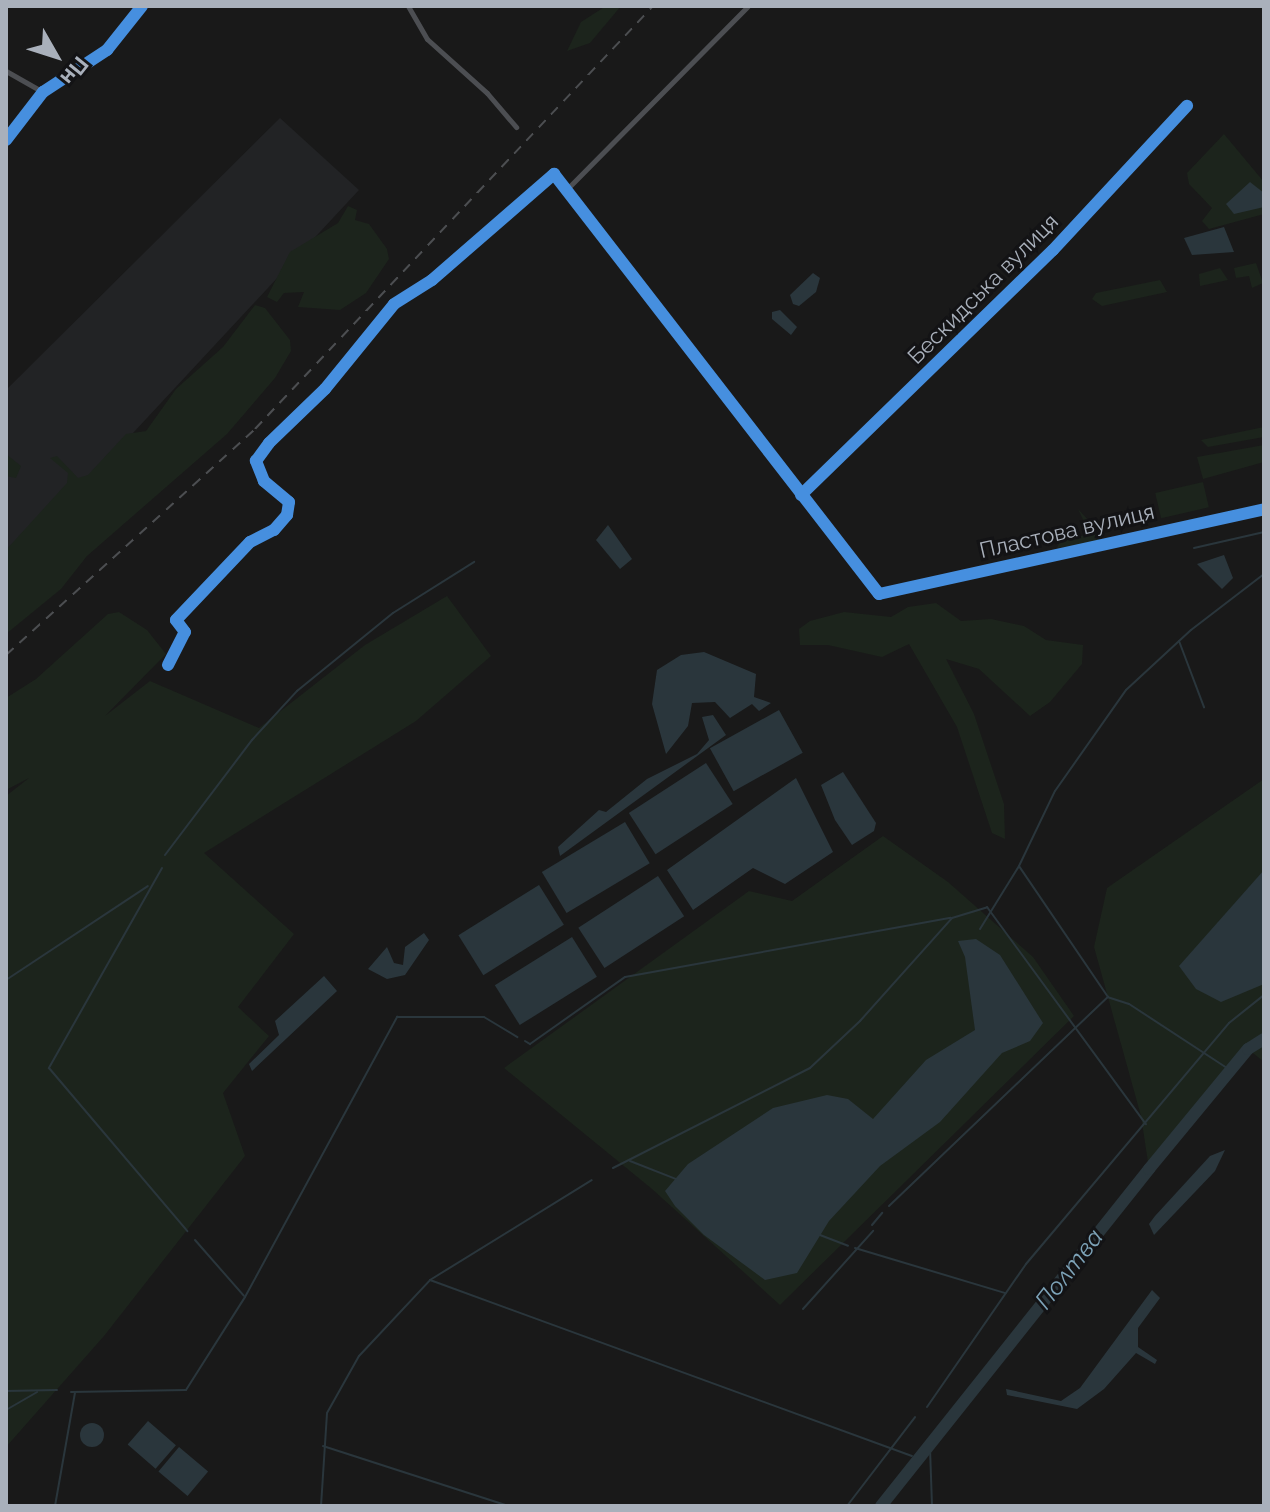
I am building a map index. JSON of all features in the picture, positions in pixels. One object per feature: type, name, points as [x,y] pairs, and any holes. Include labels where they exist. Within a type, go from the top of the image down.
[{"type":"street","points":[[6,140],[43,92],[107,50],[142,6]]},
{"type":"street","points":[[408,6],[427,39],[487,93],[516,127]]},
{"type":"street","points":[[567,189],[748,6]]},
{"type":"street","points":[[6,71],[43,92]]},
{"type":"street","name":"Бескидська вулиця","points":[[801,495],[1053,250],[1187,106]]},
{"type":"street","points":[[168,665],[185,632],[176,620],[250,542],[274,530],[287,515],[289,502],[264,481],[256,461],[269,443],[325,389],[394,304],[432,280],[554,174],[801,495]]},
{"type":"street","name":"Пластова вулиця","points":[[801,495],[879,594],[1264,509]]},
{"type":"shaded area","points":[[606,6],[621,6],[590,43],[567,51],[581,22]]},
{"type":"shaded area","points":[[280,118],[359,190],[107,461],[6,555],[6,390]]},
{"type":"shaded area","points":[[1224,134],[1264,182],[1264,214],[1209,229],[1202,221],[1212,208],[1189,184],[1187,173]]},
{"type":"shaded area","points":[[1250,182],[1264,193],[1264,207],[1234,214],[1226,204]]},
{"type":"shaded area","points":[[348,206],[357,210],[355,220],[369,224],[387,249],[389,259],[366,293],[340,310],[298,307],[304,292],[284,293],[277,302],[267,297],[290,252],[338,223]]},
{"type":"shaded area","points":[[1224,227],[1234,252],[1192,255],[1184,238]]},
{"type":"shaded area","points":[[1256,263],[1263,283],[1252,288],[1249,276],[1236,278],[1234,268]]},
{"type":"shaded area","points":[[1220,268],[1228,280],[1200,286],[1199,274]]},
{"type":"shaded area","points":[[813,273],[820,278],[816,292],[799,306],[793,304],[790,295]]},
{"type":"shaded area","points":[[1160,280],[1167,292],[1102,306],[1092,299],[1096,293]]},
{"type":"shaded area","points":[[255,305],[265,308],[290,340],[291,351],[275,378],[227,434],[87,556],[61,589],[6,634],[6,550],[67,483],[68,473],[50,458],[57,456],[78,478],[88,475],[126,434],[146,431],[176,389],[223,347]]},
{"type":"shaded area","points":[[780,310],[797,327],[791,335],[772,319],[772,312]]},
{"type":"shaded area","points":[[1264,427],[1264,437],[1208,447],[1201,440]]},
{"type":"shaded area","points":[[1264,445],[1264,462],[1203,479],[1197,457]]},
{"type":"shaded area","points":[[6,454],[21,466],[16,478],[6,476]]},
{"type":"shaded area","points":[[1203,482],[1209,507],[1161,518],[1155,493]]},
{"type":"shaded area","points":[[1078,509],[1103,536],[1096,543],[1057,548],[1060,541],[1090,534]]},
{"type":"shaded area","points":[[608,525],[632,559],[620,569],[596,540]]},
{"type":"shaded area","points":[[1224,555],[1233,578],[1222,589],[1197,564]]},
{"type":"shaded area","points":[[447,596],[491,656],[416,721],[204,853],[294,934],[238,1007],[269,1036],[223,1093],[245,1156],[104,1336],[6,1447],[6,796],[29,778],[6,790],[6,698],[36,679],[108,614],[119,612],[147,630],[166,654],[105,716],[150,681],[259,728],[365,645]]},
{"type":"shaded area","points":[[936,603],[961,621],[991,619],[1024,626],[1046,640],[1083,645],[1082,664],[1050,702],[1030,716],[979,669],[946,659],[974,714],[1004,804],[1005,839],[992,833],[957,727],[909,644],[882,657],[828,645],[800,645],[799,629],[810,621],[844,612],[891,617],[908,607]]},
{"type":"shaded area","points":[[704,652],[756,674],[754,697],[771,703],[759,711],[752,704],[730,718],[715,702],[692,703],[688,726],[666,754],[652,704],[657,670],[681,655]]},
{"type":"shaded area","points":[[779,710],[803,753],[734,791],[710,748]]},
{"type":"shaded area","points":[[713,715],[726,735],[560,856],[558,847],[599,810],[606,812],[647,779],[697,754],[709,740],[702,717]]},
{"type":"shaded area","points":[[706,763],[733,804],[656,854],[629,813]]},
{"type":"shaded area","points":[[843,772],[876,823],[874,831],[852,845],[835,820],[821,785]]},
{"type":"shaded area","points":[[796,778],[833,852],[785,884],[753,868],[693,910],[667,870]]},
{"type":"shaded area","points":[[1264,779],[1264,1062],[1248,1049],[1149,1169],[1141,1116],[1094,947],[1107,888]]},
{"type":"shaded area","points":[[625,822],[650,863],[567,913],[542,872]]},
{"type":"shaded area","points":[[883,836],[948,882],[1033,957],[1074,1016],[780,1305],[652,1189],[504,1068],[749,891],[792,901]]},
{"type":"shaded area","points":[[1264,870],[1264,984],[1221,1002],[1196,989],[1179,966]]},
{"type":"shaded area","points":[[658,876],[684,916],[604,968],[578,928]]},
{"type":"shaded area","points":[[539,885],[564,925],[483,975],[458,935]]},
{"type":"shaded area","points":[[424,933],[429,940],[405,975],[387,979],[368,969],[387,947],[394,963],[403,965],[405,947]]},
{"type":"shaded area","points":[[572,937],[597,977],[520,1025],[495,985]]},
{"type":"shaded area","points":[[976,939],[1000,955],[1043,1023],[1030,1041],[1002,1053],[940,1122],[880,1166],[829,1221],[797,1273],[765,1280],[704,1235],[675,1206],[665,1191],[688,1164],[773,1108],[827,1095],[848,1099],[873,1119],[926,1060],[975,1030],[965,957],[958,941]]},
{"type":"shaded area","points":[[324,976],[337,991],[252,1071],[249,1064],[279,1035],[275,1021]]},
{"type":"shaded area","points":[[1225,1150],[1215,1171],[1154,1235],[1149,1224],[1155,1216],[1210,1156]]},
{"type":"shaded area","points":[[1152,1290],[1160,1298],[1138,1328],[1138,1347],[1157,1360],[1155,1364],[1136,1353],[1104,1389],[1077,1409],[1007,1395],[1006,1389],[1061,1401],[1080,1388]]},
{"type":"shaded area","points":[[148,1421],[176,1445],[156,1469],[128,1444]]},
{"type":"shaded area","points":[[92,1423],[100,1427],[104,1435],[100,1443],[92,1447],[84,1443],[80,1435],[84,1427]]},
{"type":"shaded area","points":[[179,1447],[208,1471],[188,1496],[158,1472]]},
{"type":"waterway","points":[[1194,548],[1264,532]]},
{"type":"waterway","points":[[165,855],[252,740],[297,691],[393,613],[474,562]]},
{"type":"waterway","points":[[1230,1070],[1129,1004],[1108,997],[1019,866],[1055,791],[1126,690],[1191,630],[1264,574]]},
{"type":"waterway","points":[[1179,641],[1204,707]]},
{"type":"waterway","points":[[980,929],[1019,866]]},
{"type":"waterway","points":[[162,868],[49,1068],[187,1231]]},
{"type":"waterway","points":[[6,980],[148,886]]},
{"type":"waterway","points":[[613,1168],[810,1068],[860,1021],[952,918],[987,907],[1146,1124]]},
{"type":"waterway","points":[[525,1041],[530,1044],[625,977],[951,918]]},
{"type":"waterway","points":[[927,1407],[1026,1264],[1229,1023],[1264,995]]},
{"type":"waterway","points":[[889,1206],[1108,997]]},
{"type":"waterway","points":[[71,1392],[186,1390],[245,1297],[397,1017],[484,1017],[517,1037]]},
{"type":"waterway","name":"Полтва","points":[[881,1506],[1149,1169],[1248,1049],[1264,1039]]},
{"type":"waterway","points":[[630,1161],[676,1179]]},
{"type":"waterway","points":[[321,1506],[327,1413],[359,1356],[430,1280],[592,1180]]},
{"type":"waterway","points":[[872,1225],[882,1213]]},
{"type":"waterway","points":[[803,1309],[873,1231]]},
{"type":"waterway","points":[[820,1235],[848,1246]]},
{"type":"waterway","points":[[195,1240],[244,1296]]},
{"type":"waterway","points":[[855,1248],[1005,1293]]},
{"type":"waterway","points":[[430,1280],[912,1456]]},
{"type":"waterway","points":[[6,1391],[57,1390]]},
{"type":"waterway","points":[[6,1410],[37,1392]]},
{"type":"waterway","points":[[55,1506],[75,1393]]},
{"type":"waterway","points":[[847,1506],[915,1417]]},
{"type":"waterway","points":[[323,1446],[509,1506]]},
{"type":"waterway","points":[[930,1448],[932,1506]]},
{"type":"railway","points":[[6,655],[255,429],[653,6]]},
{"type":"cycle path","points":[[6,140],[43,92],[107,50],[142,6]]},
{"type":"cycle path","points":[[801,495],[1053,250],[1187,106]]},
{"type":"cycle path","points":[[168,665],[185,632],[176,620],[250,542],[274,530],[287,515],[289,502],[264,481],[256,461],[269,443],[325,389],[394,304],[432,280],[554,174],[879,594],[1264,509]]}]
